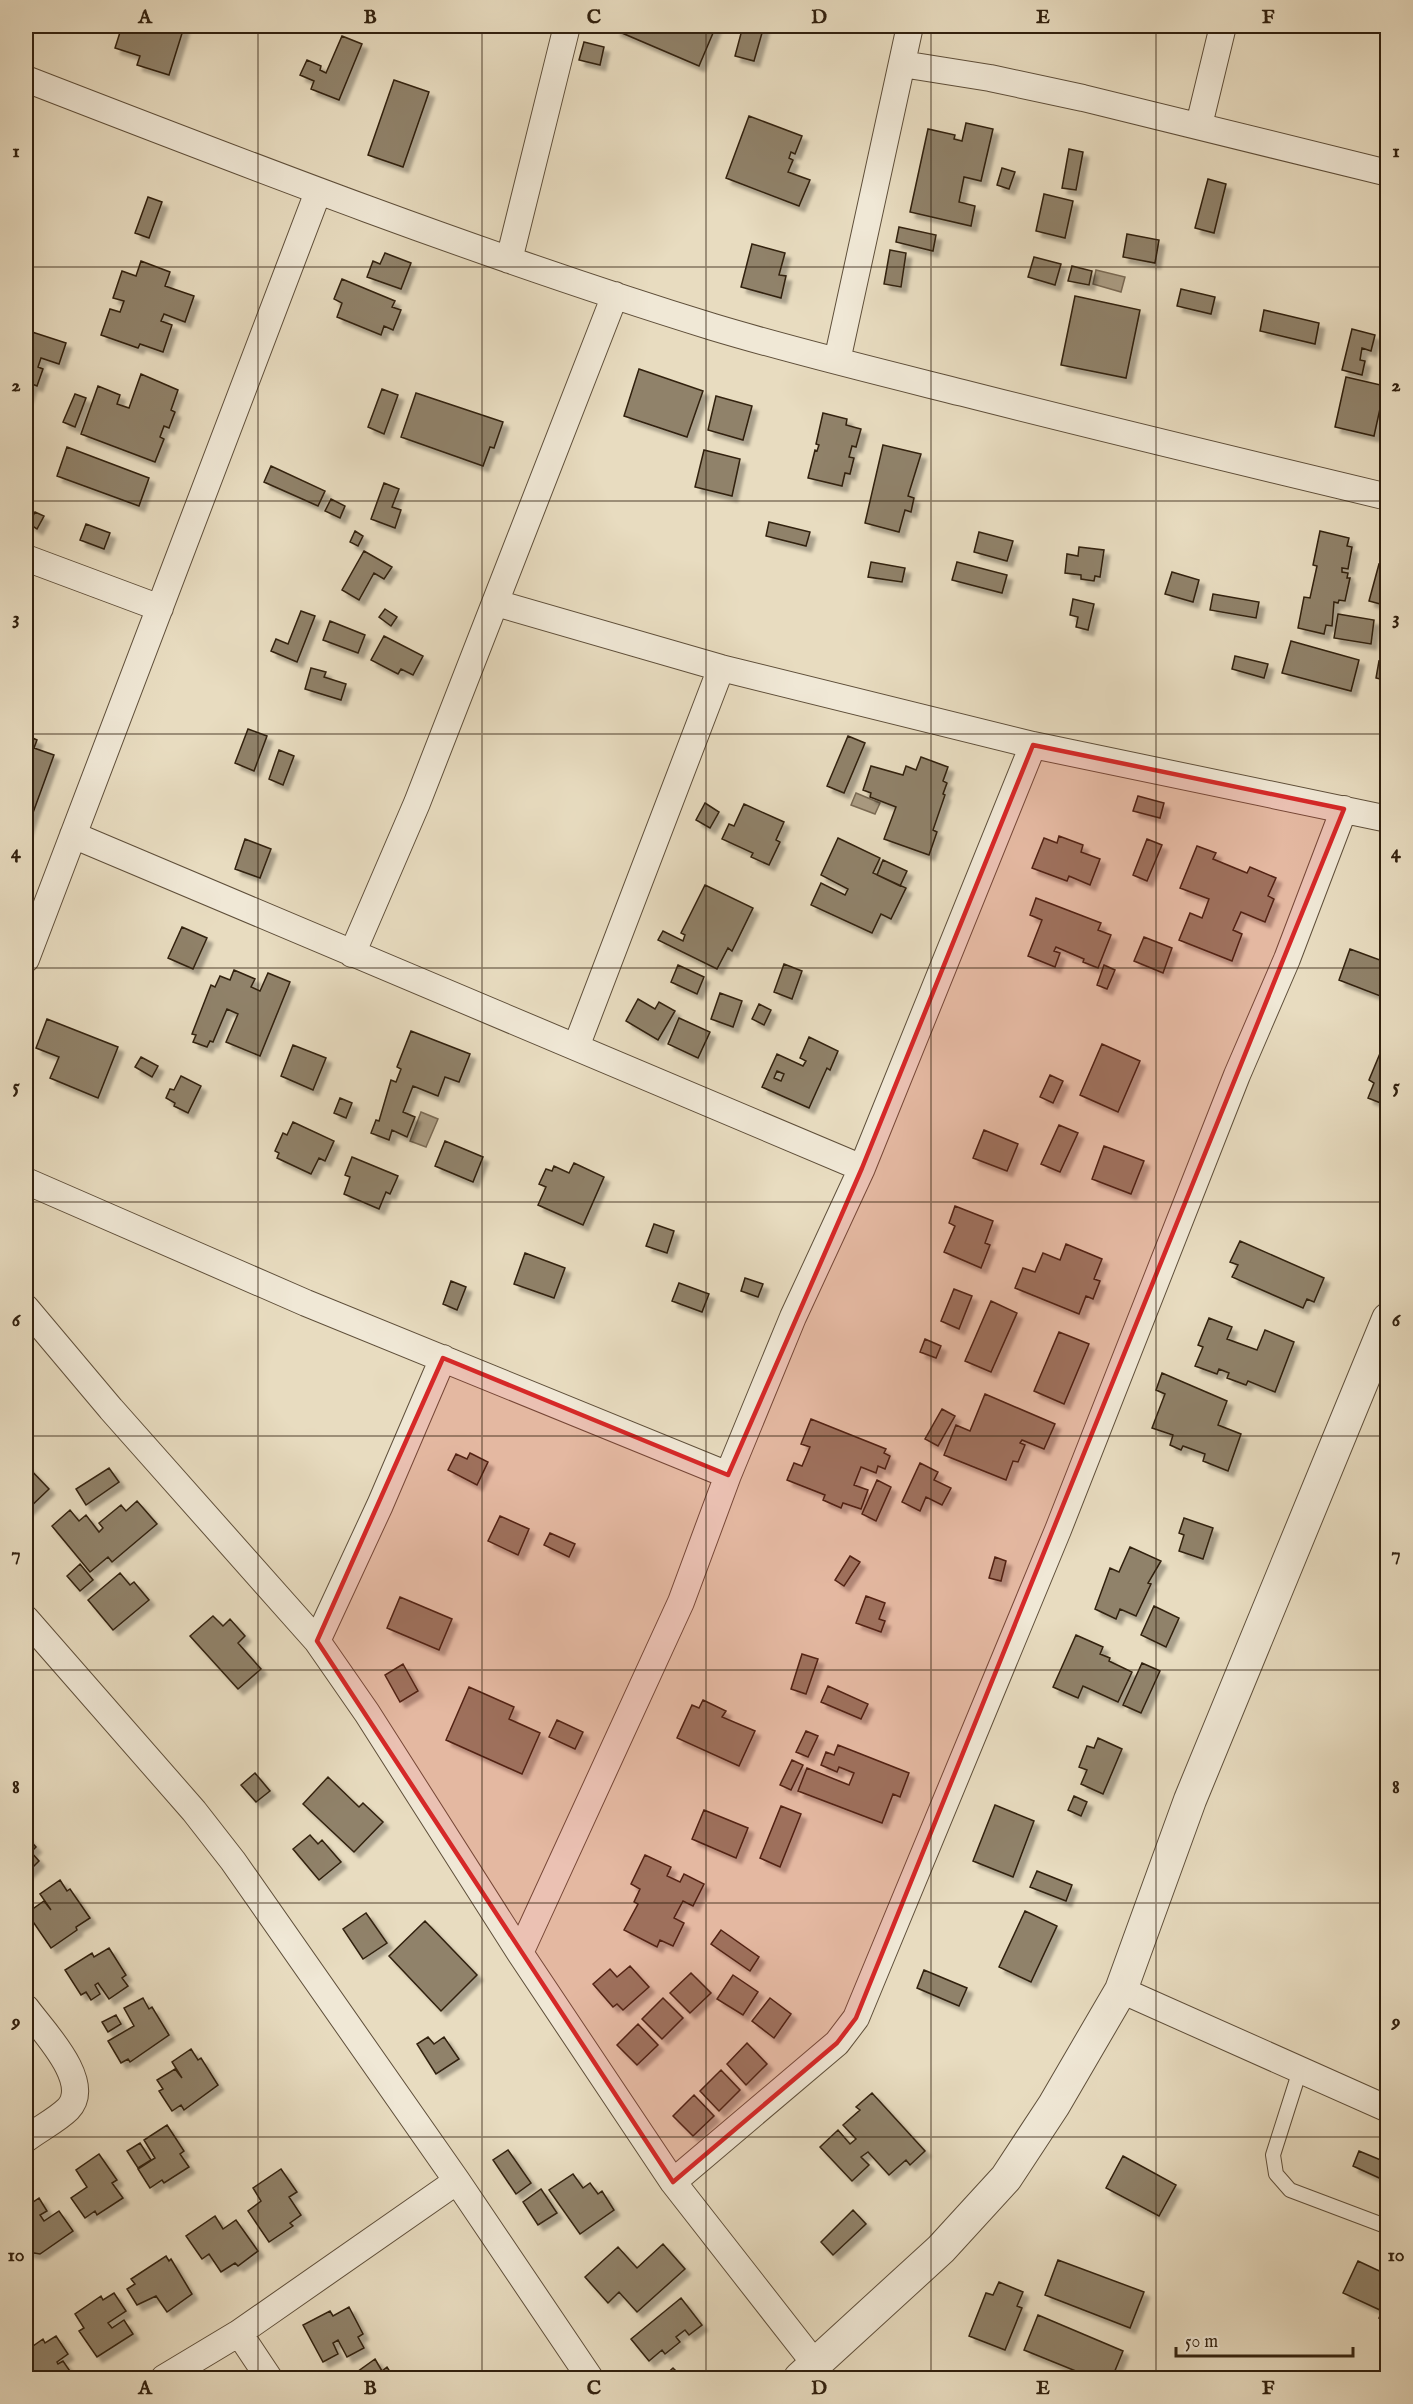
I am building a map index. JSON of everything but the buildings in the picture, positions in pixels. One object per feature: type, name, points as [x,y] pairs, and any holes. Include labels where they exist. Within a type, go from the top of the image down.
[{"type":"street","points":[[509,260],[567,26]]},
{"type":"street","points":[[837,361],[910,26]]},
{"type":"street","points":[[1199,125],[1223,26]]},
{"type":"street","points":[[902,64],[990,78],[1199,125],[1388,173]]},
{"type":"street","points":[[26,79],[318,192],[509,260],[714,327],[837,361],[1388,497]]},
{"type":"street","points":[[26,959],[35,905],[73,835],[318,192]]},
{"type":"street","points":[[352,954],[417,803],[615,295]]},
{"type":"street","points":[[26,558],[160,608]]},
{"type":"street","points":[[496,603],[721,668],[1033,746],[1388,819]]},
{"type":"street","points":[[576,1047],[721,668]]},
{"type":"street","points":[[520,1953],[681,1602],[728,1474],[794,1317],[862,1167],[1033,746]]},
{"type":"street","points":[[673,2182],[837,2043],[856,2018],[1058,1530],[1237,1076],[1287,959],[1344,809]]},
{"type":"street","points":[[73,835],[862,1167]]},
{"type":"street","points":[[26,1180],[222,1267],[728,1474]]},
{"type":"street","points":[[26,1308],[111,1409],[316,1641],[416,1788],[520,1953],[673,2182],[808,2372],[941,2249],[1006,2178],[1054,2105],[1121,1990],[1190,1800],[1388,1319]]},
{"type":"street","points":[[316,1641],[380,1505],[443,1358]]},
{"type":"street","points":[[26,1619],[194,1811],[226,1852],[457,2181],[590,2379]]},
{"type":"street","points":[[1121,1990],[1388,2109]]},
{"type":"street","points":[[26,2008],[68,2066],[76,2087],[69,2109],[26,2139]]},
{"type":"street","points":[[164,2379],[239,2332],[457,2181]]},
{"type":"street","points":[[239,2332],[269,2379]]},
{"type":"lane","points":[[1300,2070],[1273,2155],[1276,2174],[1290,2190],[1388,2227]]},
{"type":"highlighted area","points":[[1033,745],[1344,809],[856,2018],[837,2043],[673,2182],[317,1641],[443,1358],[728,1475],[862,1168]]},
{"type":"shaded area","points":[[1096,270],[1125,277],[1121,292],[1093,284]]},
{"type":"shaded area","points":[[856,793],[880,803],[875,814],[851,805]]},
{"type":"shaded area","points":[[421,1112],[438,1119],[426,1147],[410,1141]]}]
